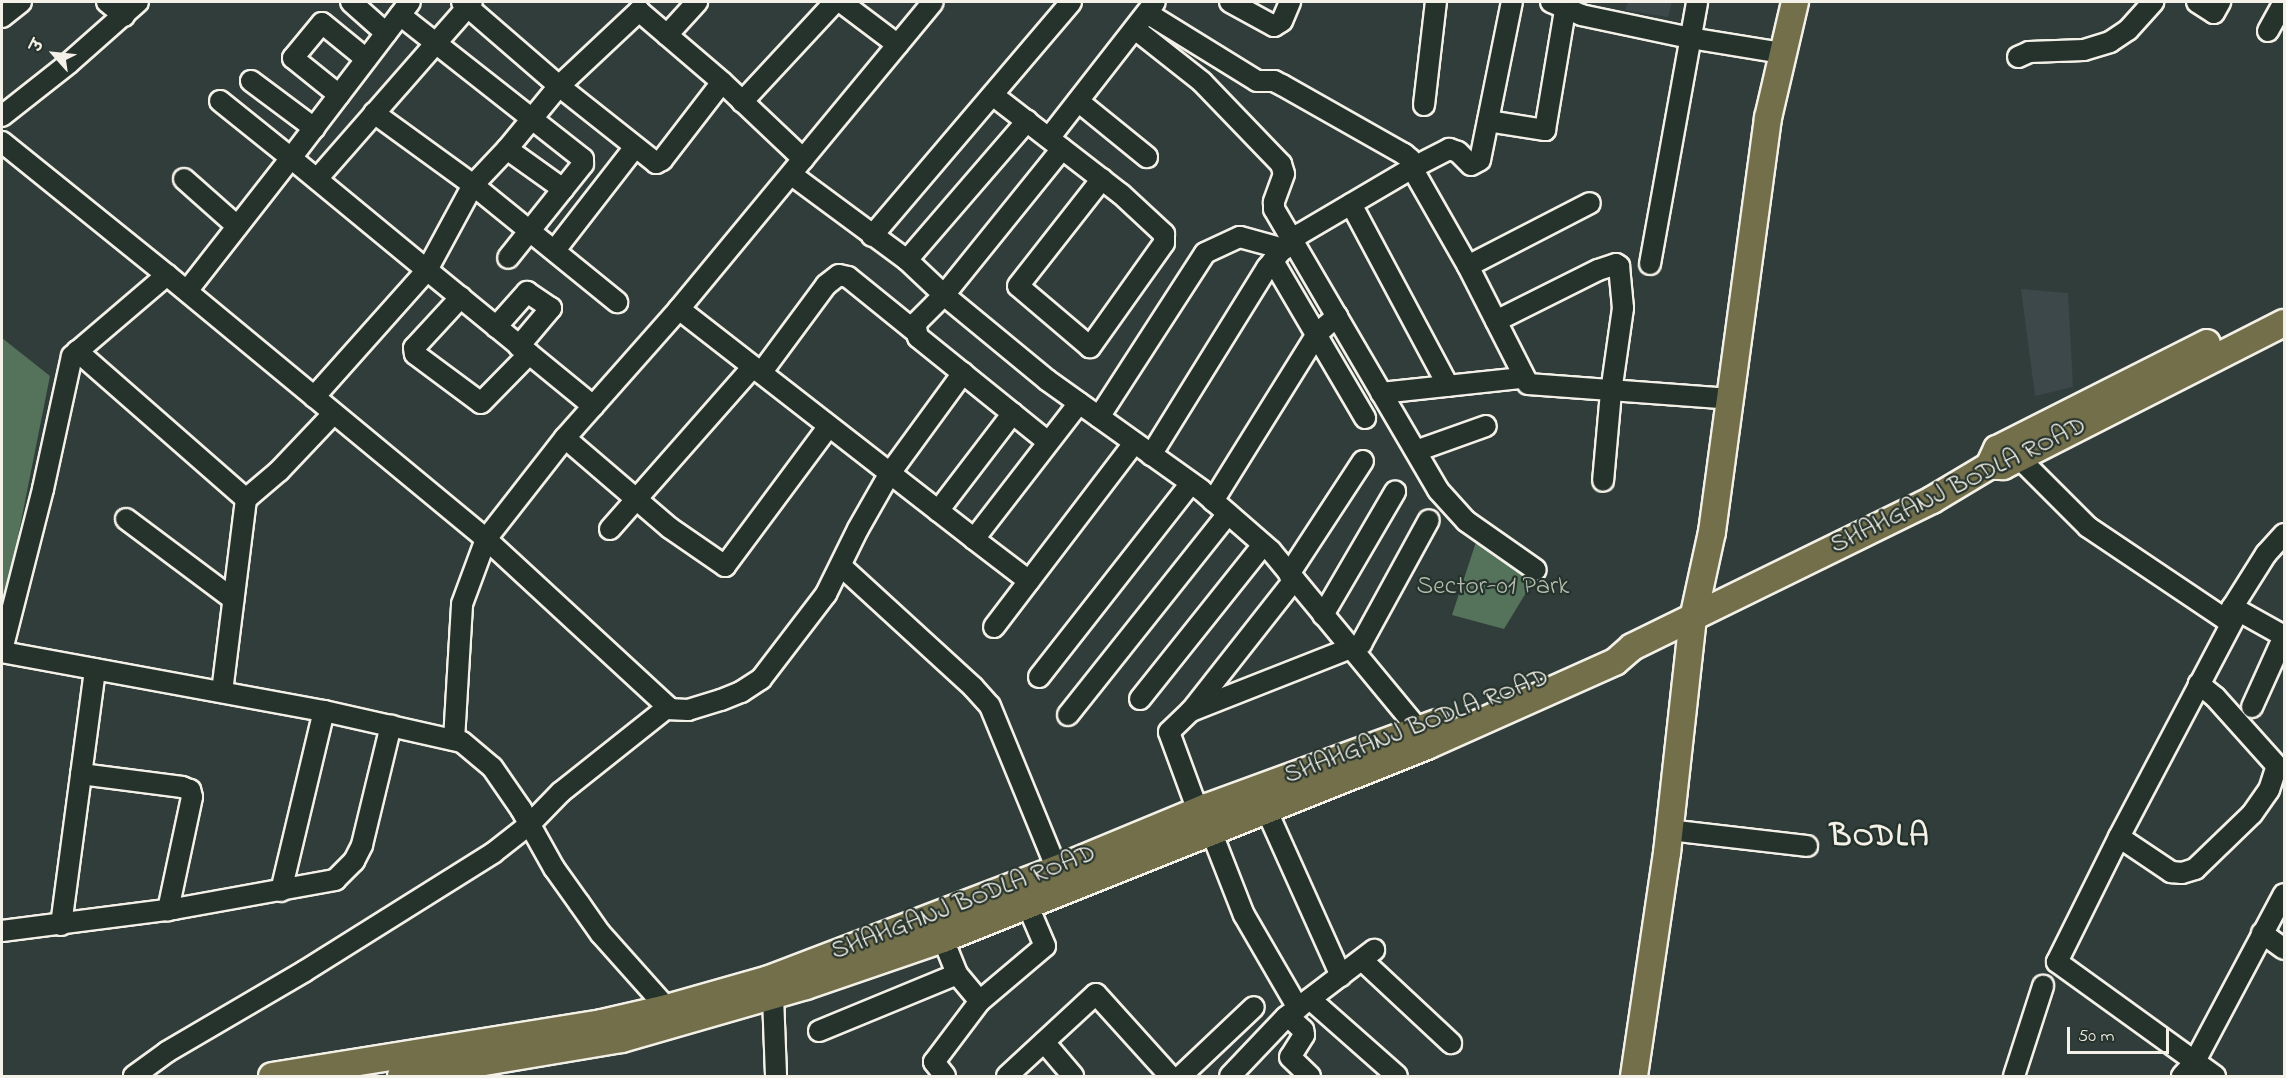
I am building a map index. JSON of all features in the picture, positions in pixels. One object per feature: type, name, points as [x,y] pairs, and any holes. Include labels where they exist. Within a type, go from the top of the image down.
[{"type":"main road","points":[[1619,1077],[1684,623],[1712,531],[1768,118],[1796,2]]},
{"type":"main road","points":[[1989,466],[1997,449],[2284,305]]},
{"type":"main road","name":"SHAHGANJ BODLA ROAD","points":[[401,1077],[622,1039],[773,997],[943,939],[1027,904],[1144,845],[1615,662],[1632,647],[1932,500],[1989,466],[2002,466],[2019,458],[2284,323]]},
{"type":"main road","points":[[1634,1077],[1670,830],[1684,623]]},
{"type":"main road","name":"SHAHGANJ BODLA ROAD","points":[[1204,821],[1266,809],[1423,738]]},
{"type":"main road","name":"SHAHGANJ BODLA ROAD","points":[[272,1077],[546,1033],[668,1008],[796,970],[1057,869],[1144,845]]},
{"type":"street","points":[[107,2],[124,16]]},
{"type":"street","points":[[2,116],[138,2]]},
{"type":"street","points":[[351,2],[386,33]]},
{"type":"street","points":[[667,35],[697,2]]},
{"type":"street","points":[[742,102],[835,2]]},
{"type":"street","points":[[841,2],[898,45]]},
{"type":"street","points":[[454,740],[462,604],[486,539],[564,438],[679,309],[933,2]]},
{"type":"street","points":[[872,236],[994,96],[1071,2]]},
{"type":"street","points":[[1230,2],[1274,26],[1280,24],[1290,2]]},
{"type":"street","points":[[1424,105],[1436,2]]},
{"type":"street","points":[[1151,455],[1284,250],[1351,204],[1449,148],[1458,152],[1471,165],[1478,163],[1512,2]]},
{"type":"street","points":[[1650,264],[1697,2]]},
{"type":"street","points":[[2019,57],[2029,52],[2084,50],[2110,42],[2128,30],[2153,2]]},
{"type":"street","points":[[2197,2],[2214,13],[2220,2]]},
{"type":"street","points":[[2268,31],[2284,2]]},
{"type":"street","points":[[317,179],[436,43],[467,3],[559,86],[656,163],[662,160],[722,82]]},
{"type":"street","points":[[314,397],[427,270],[473,185],[507,149],[559,86],[633,6],[722,82],[797,167],[872,236],[907,260],[944,295],[1078,403],[1191,483],[1263,545],[1292,577],[1423,738]]},
{"type":"street","points":[[1488,121],[1545,130],[1558,6],[1690,39],[1783,53]]},
{"type":"street","points":[[187,291],[405,8],[436,43],[583,159],[583,164],[508,258]]},
{"type":"street","points":[[916,332],[917,322],[944,295],[1055,143],[1078,101],[1151,8],[1257,81],[1274,81],[1282,85],[1410,159],[1412,168],[1468,266],[1522,378],[1534,386],[1730,399]]},
{"type":"street","points":[[339,95],[293,58],[322,22],[366,59]]},
{"type":"street","points":[[1135,29],[1202,82],[1281,165],[1284,174],[1273,207],[1284,250],[1317,334],[1365,418]]},
{"type":"street","points":[[251,81],[314,128]]},
{"type":"street","points":[[994,96],[1102,179],[1161,230],[1166,239],[1090,347],[1018,286],[1102,179]]},
{"type":"street","points":[[220,101],[593,406]]},
{"type":"street","points":[[1078,101],[1147,157]]},
{"type":"street","points":[[375,113],[531,230],[617,302]]},
{"type":"street","points":[[907,260],[1027,121]]},
{"type":"street","points":[[2,142],[187,291],[486,539],[666,704],[667,710]]},
{"type":"street","points":[[555,250],[635,147]]},
{"type":"street","points":[[507,149],[563,189]]},
{"type":"street","points":[[184,179],[237,226]]},
{"type":"street","points":[[1468,266],[1590,203]]},
{"type":"street","points":[[1351,204],[1448,386]]},
{"type":"street","points":[[1099,417],[1205,253],[1240,237],[1284,250],[1337,316],[1438,490],[1459,515],[1536,570]]},
{"type":"street","points":[[1496,321],[1557,288],[1616,264],[1620,269],[1623,308],[1611,392],[1603,481]]},
{"type":"street","points":[[167,275],[72,356],[43,489],[2,651],[324,711],[454,740],[471,748],[492,767],[530,824],[554,868],[601,934],[668,1008]]},
{"type":"street","points":[[610,529],[636,498],[757,370],[826,285],[839,275],[848,277],[1048,442]]},
{"type":"street","points":[[461,297],[414,348],[415,354],[481,403],[524,350],[551,308],[527,292],[496,327]]},
{"type":"street","points":[[679,309],[1029,581]]},
{"type":"street","points":[[1213,501],[1317,334],[1337,316]]},
{"type":"street","points":[[77,351],[246,499]]},
{"type":"street","points":[[134,1077],[167,1052],[305,971],[493,853],[530,824],[569,785],[667,710],[688,710],[721,700],[741,692],[760,679],[826,594],[858,529],[890,473],[963,373]]},
{"type":"street","points":[[1381,393],[1522,378]]},
{"type":"street","points":[[974,539],[1078,403]]},
{"type":"street","points":[[938,511],[1012,413]]},
{"type":"street","points":[[222,692],[246,499],[279,471],[333,414]]},
{"type":"street","points":[[564,438],[670,528],[725,566],[829,426]]},
{"type":"street","points":[[1416,452],[1486,426]]},
{"type":"street","points":[[994,627],[1134,442]]},
{"type":"street","points":[[2019,458],[2088,527],[2225,619],[2235,609]]},
{"type":"street","points":[[1363,461],[1292,577],[1191,711],[1170,728],[1168,735],[1244,915],[1299,1008],[1397,1077]]},
{"type":"street","points":[[1039,677],[1191,483]]},
{"type":"street","points":[[1323,615],[1395,492]]},
{"type":"street","points":[[1068,715],[1228,514]]},
{"type":"street","points":[[126,519],[233,599]]},
{"type":"street","points":[[1191,711],[1362,644],[1429,520]]},
{"type":"street","points":[[2215,1077],[2188,1070],[2057,962],[2235,609],[2266,554],[2284,534]]},
{"type":"street","points":[[1140,699],[1263,545]]},
{"type":"street","points":[[841,566],[973,687],[990,706],[1057,869]]},
{"type":"street","points":[[2235,609],[2284,636],[2252,707]]},
{"type":"street","points":[[61,925],[95,669]]},
{"type":"street","points":[[2119,837],[2171,872],[2182,873],[2195,869],[2244,822],[2269,790],[2277,766],[2215,697],[2199,684]]},
{"type":"street","points":[[281,891],[324,711]]},
{"type":"street","points":[[2,931],[168,910],[335,880],[354,861],[362,845],[391,725]]},
{"type":"street","points":[[81,774],[182,787],[190,790],[192,797],[168,910]]},
{"type":"street","points":[[1266,809],[1341,976]]},
{"type":"street","points":[[1670,830],[1807,846]]},
{"type":"street","points":[[2188,1070],[2284,894]]},
{"type":"street","points":[[945,1077],[934,1062],[980,1001],[1045,946],[1027,904]]},
{"type":"street","points":[[2262,933],[2284,949]]},
{"type":"street","points":[[943,939],[957,974],[980,1001]]},
{"type":"street","points":[[1230,1077],[1299,1008],[1368,955],[1451,1043]]},
{"type":"street","points":[[819,1030],[957,974]]},
{"type":"street","points":[[2014,1077],[2043,986]]},
{"type":"street","points":[[1007,1077],[1096,993],[1170,1077]]},
{"type":"street","points":[[773,997],[776,1077]]},
{"type":"street","points":[[1181,1077],[1254,1007]]},
{"type":"street","points":[[1299,1008],[1300,1028],[1304,1035],[1290,1057],[1310,1077]]},
{"type":"street","points":[[1044,1042],[1073,1077]]},
{"type":"shaded area","points":[[1628,2],[1672,2],[1668,17],[1625,10]]},
{"type":"shaded area","points":[[2021,289],[2068,293],[2073,387],[2035,396]]},
{"type":"green space","points":[[2,338],[50,376],[2,617]]},
{"type":"green space","name":"Sector-01 Park","points":[[1476,542],[1535,578],[1504,629],[1452,615]]},
{"type":"district","name":"BODLA","points":[[1880,838]]}]
